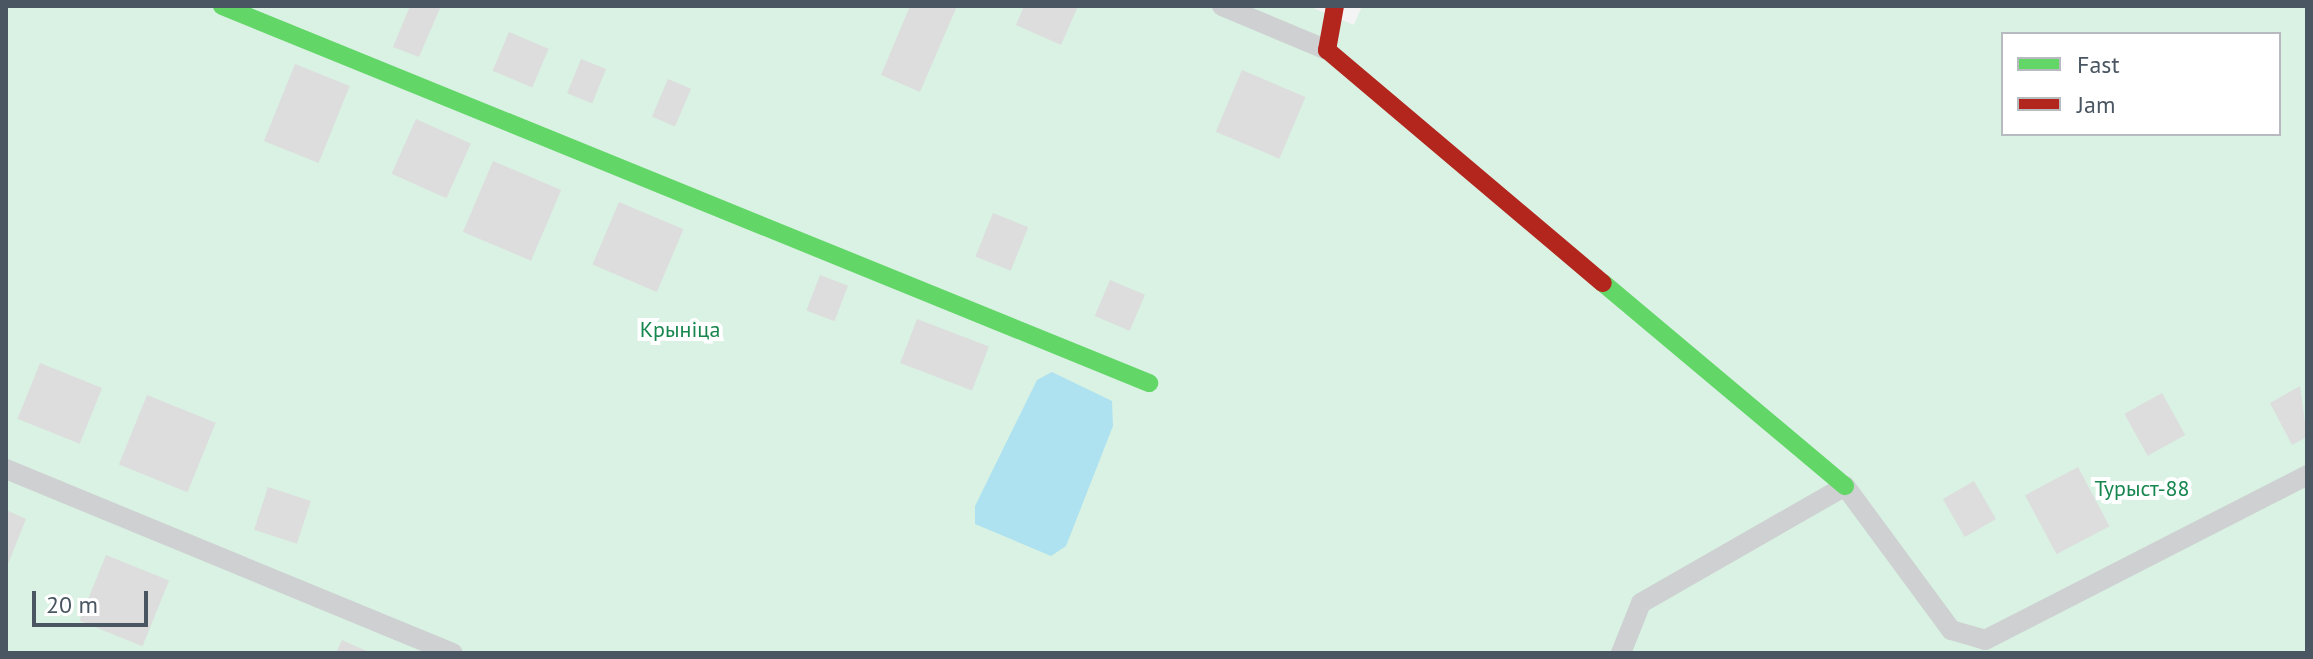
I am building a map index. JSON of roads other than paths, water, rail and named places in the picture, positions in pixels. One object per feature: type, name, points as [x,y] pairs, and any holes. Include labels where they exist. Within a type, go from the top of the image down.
[{"type":"street","points":[[222,6],[1149,383]]},
{"type":"street","points":[[1335,6],[1327,50],[1845,486]]},
{"type":"lane","points":[[1222,6],[1327,50]]},
{"type":"lane","points":[[6,469],[453,653]]},
{"type":"lane","points":[[1985,640],[2307,475]]},
{"type":"lane","points":[[1621,653],[1641,603],[1845,486],[1951,630],[1985,640],[2004,653]]},
{"type":"water","points":[[1052,372],[1112,401],[1113,426],[1066,546],[1051,556],[975,524],[975,506],[1037,380]]},
{"type":"park label","name":"Крыніца","points":[[680,330]]},
{"type":"park label","name":"Турыст-88","points":[[2142,489]]}]
